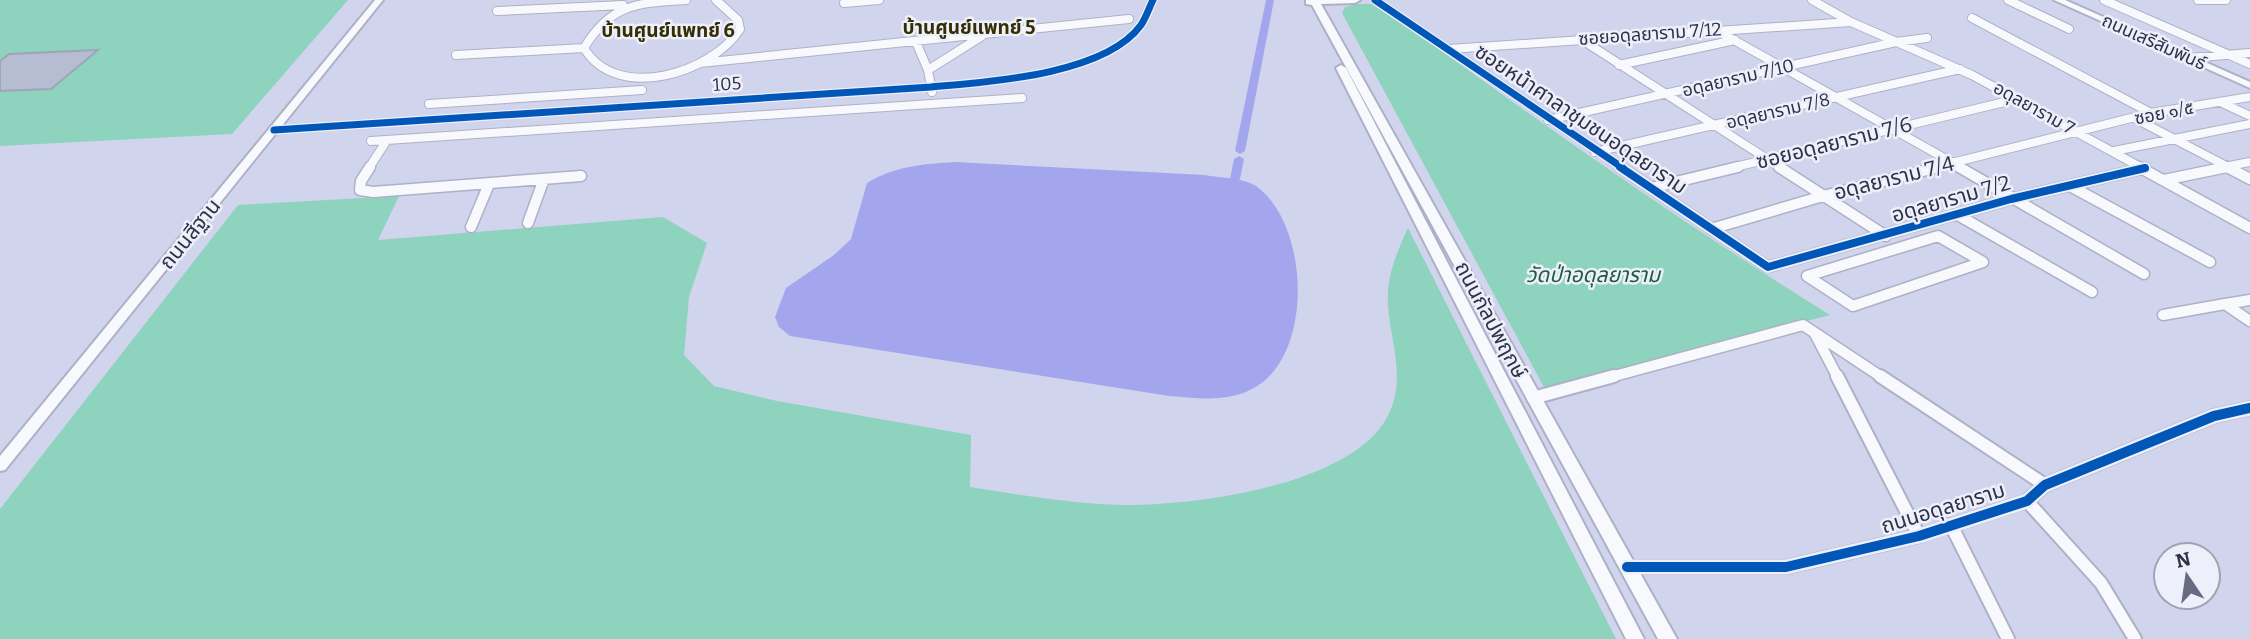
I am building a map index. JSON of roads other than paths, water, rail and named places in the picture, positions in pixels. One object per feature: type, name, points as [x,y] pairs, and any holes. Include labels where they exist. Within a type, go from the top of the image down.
[{"type":"main road","points":[[1311,1],[1355,0]]},
{"type":"main road","name":"ถนนกัลปพฤกษ์","points":[[1311,1],[1471,282],[1668,639]]},
{"type":"main road","name":"ถนนกัลปพฤกษ์","points":[[1311,1],[1635,639]]},
{"type":"main road","points":[[1452,283],[1471,282]]},
{"type":"street","name":"ถนนสีฐาน","points":[[0,466],[379,0]]},
{"type":"street","points":[[496,11],[686,0]]},
{"type":"street","points":[[700,63],[734,39],[740,29],[738,20],[716,0]]},
{"type":"street","points":[[844,3],[879,0]]},
{"type":"street","name":"105","points":[[274,130],[931,87],[1044,73],[1089,59],[1131,36],[1146,18],[1153,0]]},
{"type":"street","name":"ซอยหน้าศาลาชุมชนอดุลยาราม","points":[[1376,0],[1548,120],[1768,267]]},
{"type":"street","name":"อดุลยาราม 7","points":[[1812,0],[1851,22],[1960,69],[2114,151],[2250,228]]},
{"type":"street","points":[[2008,0],[2069,29]]},
{"type":"street","name":"ถนนเสรีสัมพันธ์","points":[[2058,0],[2250,85]]},
{"type":"street","points":[[2104,0],[2250,64]]},
{"type":"street","points":[[2198,0],[2227,0]]},
{"type":"street","points":[[584,48],[593,32],[623,5]]},
{"type":"street","points":[[1972,18],[2151,113]]},
{"type":"street","points":[[584,48],[588,57],[603,68],[649,78],[700,63],[1129,19]]},
{"type":"street","name":"ซอยอดุลยาราม 7/12","points":[[1449,49],[1578,38],[1851,22]]},
{"type":"street","points":[[1716,30],[1839,97],[2144,274]]},
{"type":"street","points":[[928,70],[984,35]]},
{"type":"street","points":[[1578,38],[1886,236]]},
{"type":"street","name":"อดุลยาราม 7/10","points":[[1548,120],[1896,42],[1927,38]]},
{"type":"street","points":[[1619,65],[1735,40]]},
{"type":"street","points":[[916,42],[928,70],[933,102]]},
{"type":"street","points":[[456,55],[584,48]]},
{"type":"street","points":[[2189,58],[2250,52]]},
{"type":"street","name":"อดุลยาราม 7/8","points":[[1595,152],[1960,69]]},
{"type":"street","points":[[641,106],[642,90],[649,78]]},
{"type":"street","points":[[429,104],[642,90]]},
{"type":"street","points":[[776,113],[777,97]]},
{"type":"street","name":"ซอย ๑/๕","points":[[2079,133],[2151,113],[2250,97]]},
{"type":"street","points":[[371,141],[933,102],[1022,99]]},
{"type":"street","name":"ซอยอดุลยาราม 7/6","points":[[1651,188],[2017,99]]},
{"type":"street","points":[[2220,102],[2250,116]]},
{"type":"street","points":[[585,127],[591,110]]},
{"type":"street","points":[[2134,118],[2250,179]]},
{"type":"street","points":[[416,138],[428,120]]},
{"type":"street","points":[[2114,151],[2250,124]]},
{"type":"street","name":"อดุลยาราม 7/4","points":[[1711,229],[1823,196],[2079,133]]},
{"type":"street","points":[[387,140],[360,181],[360,190],[373,192],[581,176]]},
{"type":"street","points":[[2164,180],[2250,162]]},
{"type":"street","name":"อดุลยาราม 7/2","points":[[1768,267],[2011,199],[2145,168]]},
{"type":"street","points":[[528,223],[544,180]]},
{"type":"street","points":[[471,227],[489,184]]},
{"type":"street","points":[[2072,187],[2210,262]]},
{"type":"street","points":[[1956,214],[2092,292]]},
{"type":"street","points":[[1938,236],[1983,262],[1853,306],[1807,276],[1871,257],[1938,236]]},
{"type":"street","points":[[1853,244],[1871,257]]},
{"type":"street","points":[[2163,315],[2250,299]]},
{"type":"street","points":[[2225,304],[2250,321]]},
{"type":"street","points":[[1533,398],[1803,325],[2045,485]]},
{"type":"street","points":[[1814,331],[1919,536]]},
{"type":"street","name":"ถนนอดุลยาราม","points":[[1628,567],[1786,567],[1919,536],[2027,501],[2045,485],[2214,416],[2250,408]]},
{"type":"street","points":[[2027,501],[2080,557],[2127,622],[2135,639]]},
{"type":"street","points":[[1951,525],[2008,639]]},
{"type":"water","points":[[955,162],[1204,175],[1237,179],[1256,186],[1274,205],[1287,231],[1295,261],[1298,293],[1294,324],[1285,353],[1270,376],[1248,391],[1229,397],[1199,398],[1169,396],[790,336],[779,327],[775,317],[786,288],[834,255],[851,239],[867,183],[899,169]]},
{"type":"waterway","points":[[1240,151],[1270,0]]},
{"type":"waterway","points":[[1235,179],[1239,159]]},
{"type":"district","name":"บ้านศูนย์แพทย์ 5","points":[[969,27]]},
{"type":"district","name":"บ้านศูนย์แพทย์ 6","points":[[668,30]]},
{"type":"park label","name":"วัดป่าอดุลยาราม","points":[[1593,275]]}]
